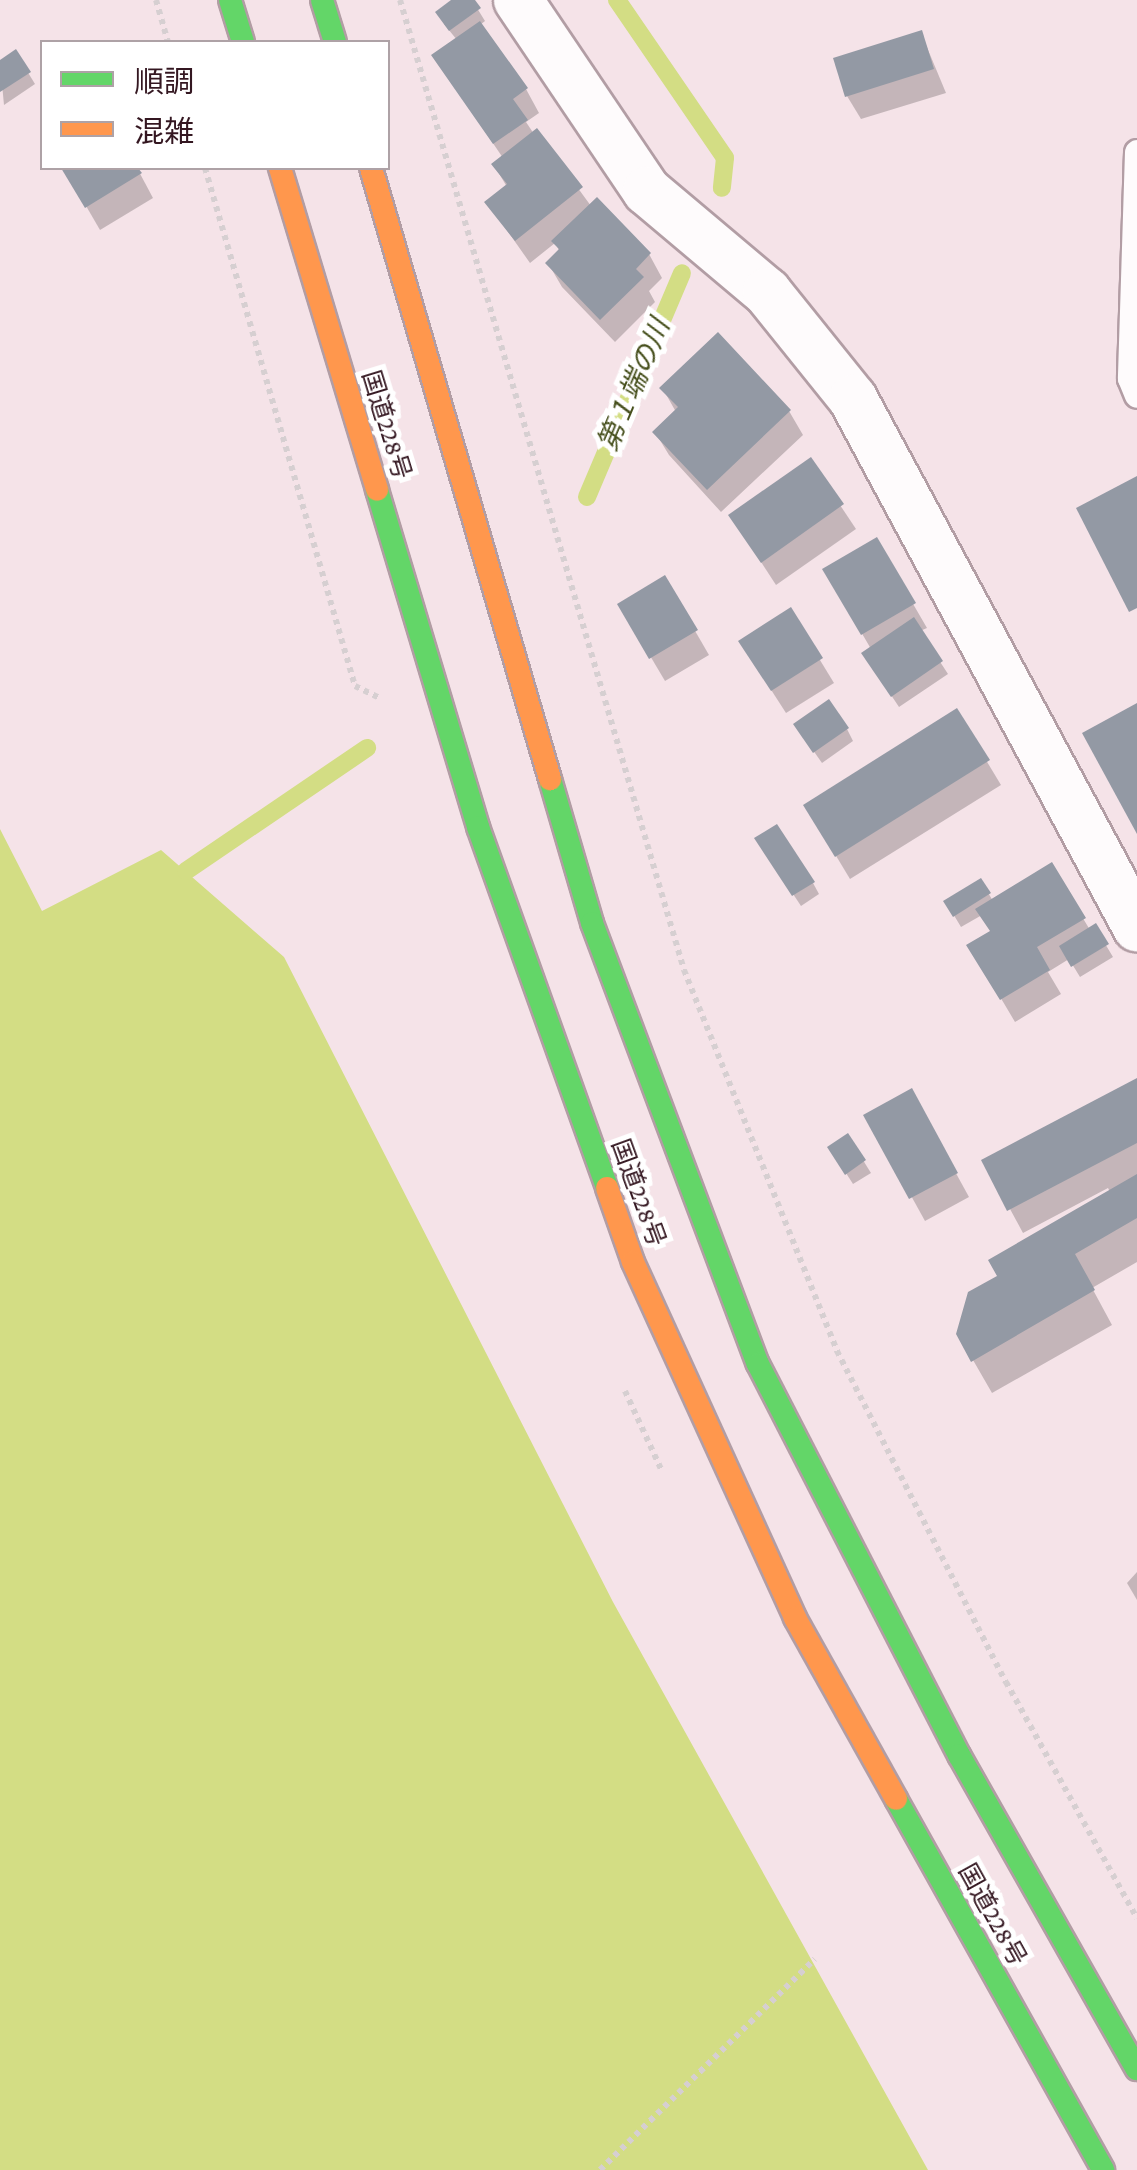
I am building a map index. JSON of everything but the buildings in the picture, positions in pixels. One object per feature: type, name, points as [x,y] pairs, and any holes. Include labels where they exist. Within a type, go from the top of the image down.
[{"type":"highway","points":[[230,0],[242,40]]},
{"type":"highway","points":[[322,0],[334,40]]},
{"type":"highway","name":"国道228号","points":[[281,170],[478,828],[633,1262],[795,1618],[1104,2170]]},
{"type":"highway","name":"国道228号","points":[[372,170],[592,923],[758,1364],[959,1755],[1137,2069]]},
{"type":"street","points":[[518,0],[647,191],[767,292],[853,399],[1137,927]]},
{"type":"lane","points":[[1137,152],[1130,378],[1137,396]]},
{"type":"path","points":[[156,0],[167,40]]},
{"type":"path","points":[[400,0],[684,970],[837,1351],[1006,1682],[1137,1918]]},
{"type":"path","points":[[600,2170],[815,1959]]},
{"type":"shaded area","points":[[0,829],[42,911],[161,850],[284,957],[613,1602],[928,2170],[0,2170]]},
{"type":"waterway","name":"第１端の川","points":[[617,0],[725,158],[722,188]]},
{"type":"waterway","name":"第１端の川","points":[[587,497],[682,273]]},
{"type":"waterway","name":"第１端の川","points":[[186,871],[367,748]]},
{"type":"traffic: fast","points":[[230,0],[242,40]]},
{"type":"traffic: fast","points":[[322,0],[334,40]]},
{"type":"traffic: fast","points":[[377,490],[478,827],[607,1188]]},
{"type":"traffic: fast","points":[[550,779],[592,923],[758,1364],[959,1755],[1137,2069]]},
{"type":"traffic: fast","points":[[896,1799],[1103,2170]]},
{"type":"traffic: slow","points":[[281,170],[377,490]]},
{"type":"traffic: slow","points":[[372,170],[550,779]]},
{"type":"traffic: slow","points":[[607,1188],[633,1262],[795,1618],[896,1799]]}]
